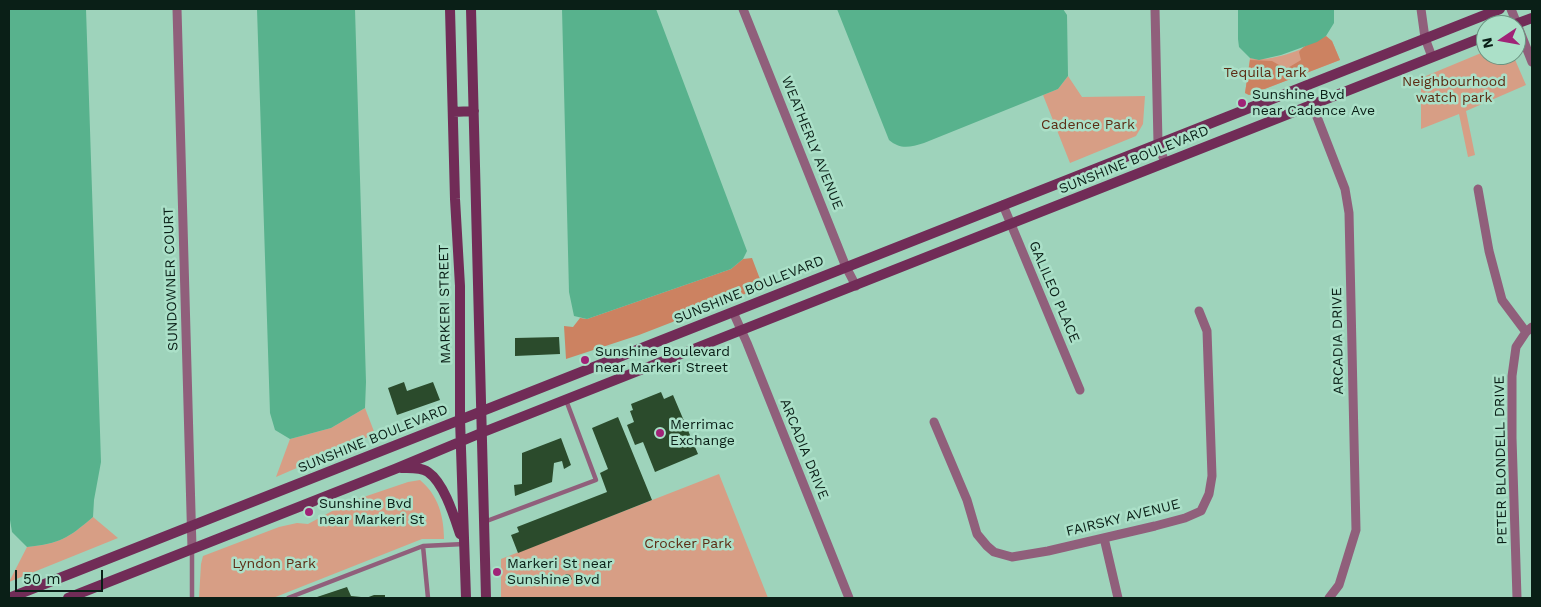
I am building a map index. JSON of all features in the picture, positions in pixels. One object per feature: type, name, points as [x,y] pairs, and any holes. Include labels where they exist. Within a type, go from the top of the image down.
[{"type":"main road","name":"MARKERI STREET","points":[[450,9],[460,286],[460,419],[466,598]]},
{"type":"main road","points":[[471,9],[486,598]]},
{"type":"main road","name":"SUNSHINE BOULEVARD","points":[[9,598],[1500,9]]},
{"type":"main road","name":"SUNSHINE BOULEVARD","points":[[68,598],[1476,40]]},
{"type":"main road","points":[[453,112],[474,111]]},
{"type":"main road","points":[[395,469],[414,468],[428,471],[446,498],[464,544]]},
{"type":"street","name":"SUNDOWNER COURT","points":[[177,9],[192,548]]},
{"type":"street","name":"WEATHERLY AVENUE","points":[[743,9],[846,266],[856,286]]},
{"type":"street","points":[[1155,9],[1158,144],[1166,163]]},
{"type":"street","points":[[1421,9],[1425,38],[1432,57]]},
{"type":"street","points":[[1526,49],[1532,62]]},
{"type":"street","name":"ARCADIA DRIVE","points":[[1305,86],[1345,189],[1349,213],[1356,530],[1339,585],[1329,598]]},
{"type":"street","points":[[1478,189],[1489,251],[1502,300],[1529,330]]},
{"type":"street","name":"GALILEO PLACE","points":[[1003,205],[1080,390]]},
{"type":"street","name":"FAIRSKY AVENUE","points":[[934,422],[967,500],[977,534],[994,552],[1012,557],[1048,551],[1185,518],[1201,511],[1209,494],[1212,476],[1207,331],[1199,311]]},
{"type":"street","name":"ARCADIA DRIVE","points":[[732,312],[742,331],[849,598]]},
{"type":"street","name":"PETER BLONDELL DRIVE","points":[[1517,598],[1512,376],[1516,347],[1529,330]]},
{"type":"street","points":[[1104,538],[1118,598]]},
{"type":"lane","points":[[484,522],[596,480],[566,400]]},
{"type":"lane","points":[[288,598],[423,546],[464,544]]},
{"type":"lane","points":[[423,546],[428,598]]},
{"type":"lane","points":[[192,548],[192,598]]},
{"type":"green space","name":"Tequila Park","points":[[1326,36],[1332,41],[1340,60],[1249,95],[1245,93],[1250,58],[1269,58],[1290,53]]},
{"type":"green space","name":"Tequila Park","points":[[1326,36],[1332,41],[1340,60],[1249,95],[1245,93],[1250,60],[1272,61],[1286,69],[1301,60],[1299,52],[1304,47]]},
{"type":"green space","name":"Neighbourhood watch park","points":[[1476,55],[1476,65],[1517,65],[1526,85],[1466,111],[1475,155],[1468,157],[1459,114],[1421,129],[1421,78]]},
{"type":"green space","name":"Cadence Park","points":[[1068,76],[1082,97],[1145,96],[1143,124],[1136,136],[1070,163],[1043,95],[1058,89]]},
{"type":"green space","points":[[752,258],[763,287],[639,335],[566,359],[564,326],[573,327],[580,318],[587,319],[731,269],[743,259]]},
{"type":"green space","points":[[365,408],[375,434],[276,477],[290,439],[331,428]]},
{"type":"green space","name":"Crocker Park","points":[[719,474],[768,598],[501,598],[501,559]]},
{"type":"green space","name":"Lyndon Park","points":[[420,480],[431,492],[439,506],[443,522],[444,539],[422,539],[273,598],[199,598],[203,556],[279,527],[297,523],[308,524],[349,502],[408,482]]},
{"type":"green space","points":[[93,517],[118,538],[9,582],[27,547],[48,544],[63,539]]},
{"type":"shaded area","points":[[9,9],[86,9],[101,462],[93,517],[63,539],[48,544],[27,547],[12,532],[10,520]]},
{"type":"shaded area","points":[[257,9],[355,9],[366,382],[365,408],[331,428],[290,439],[275,430],[270,413]]},
{"type":"shaded area","points":[[562,9],[656,9],[747,251],[743,259],[731,269],[587,319],[574,316],[569,292]]},
{"type":"shaded area","points":[[837,9],[1063,9],[1067,15],[1068,76],[1058,89],[924,143],[910,146],[898,145],[889,140]]},
{"type":"shaded area","points":[[1238,9],[1334,9],[1334,23],[1326,36],[1317,42],[1281,55],[1259,60],[1250,58],[1239,47]]},
{"type":"building","points":[[559,337],[560,354],[515,356],[515,338]]},
{"type":"building","points":[[404,382],[407,391],[433,382],[440,400],[397,415],[388,388]]},
{"type":"building","name":"Merrimac Exchange","points":[[661,392],[664,399],[673,395],[698,454],[655,472],[643,442],[635,445],[627,425],[634,422],[630,411],[633,410],[631,404]]},
{"type":"building","points":[[618,417],[652,500],[518,553],[511,535],[519,532],[517,527],[607,492],[600,473],[608,469],[592,428]]},
{"type":"building","points":[[561,438],[571,465],[564,469],[562,461],[554,463],[552,482],[515,496],[514,485],[522,484],[522,453]]},
{"type":"building","points":[[566,574],[570,575],[572,579],[569,583],[564,583],[562,578]]},
{"type":"building","points":[[347,587],[351,596],[361,597],[314,598]]},
{"type":"building","points":[[374,595],[385,595],[385,598],[366,598]]},
{"type":"place","name":"Sunshine Bvd near Cadence Ave","points":[[1242,103]]},
{"type":"place","name":"Sunshine Boulevard near Markeri Street","points":[[585,360]]},
{"type":"place","name":"Merrimac Exchange","points":[[660,433]]},
{"type":"place","name":"Sunshine Bvd near Markeri St","points":[[309,512]]},
{"type":"place","name":"Markeri St near Sunshine Bvd","points":[[497,572]]}]
